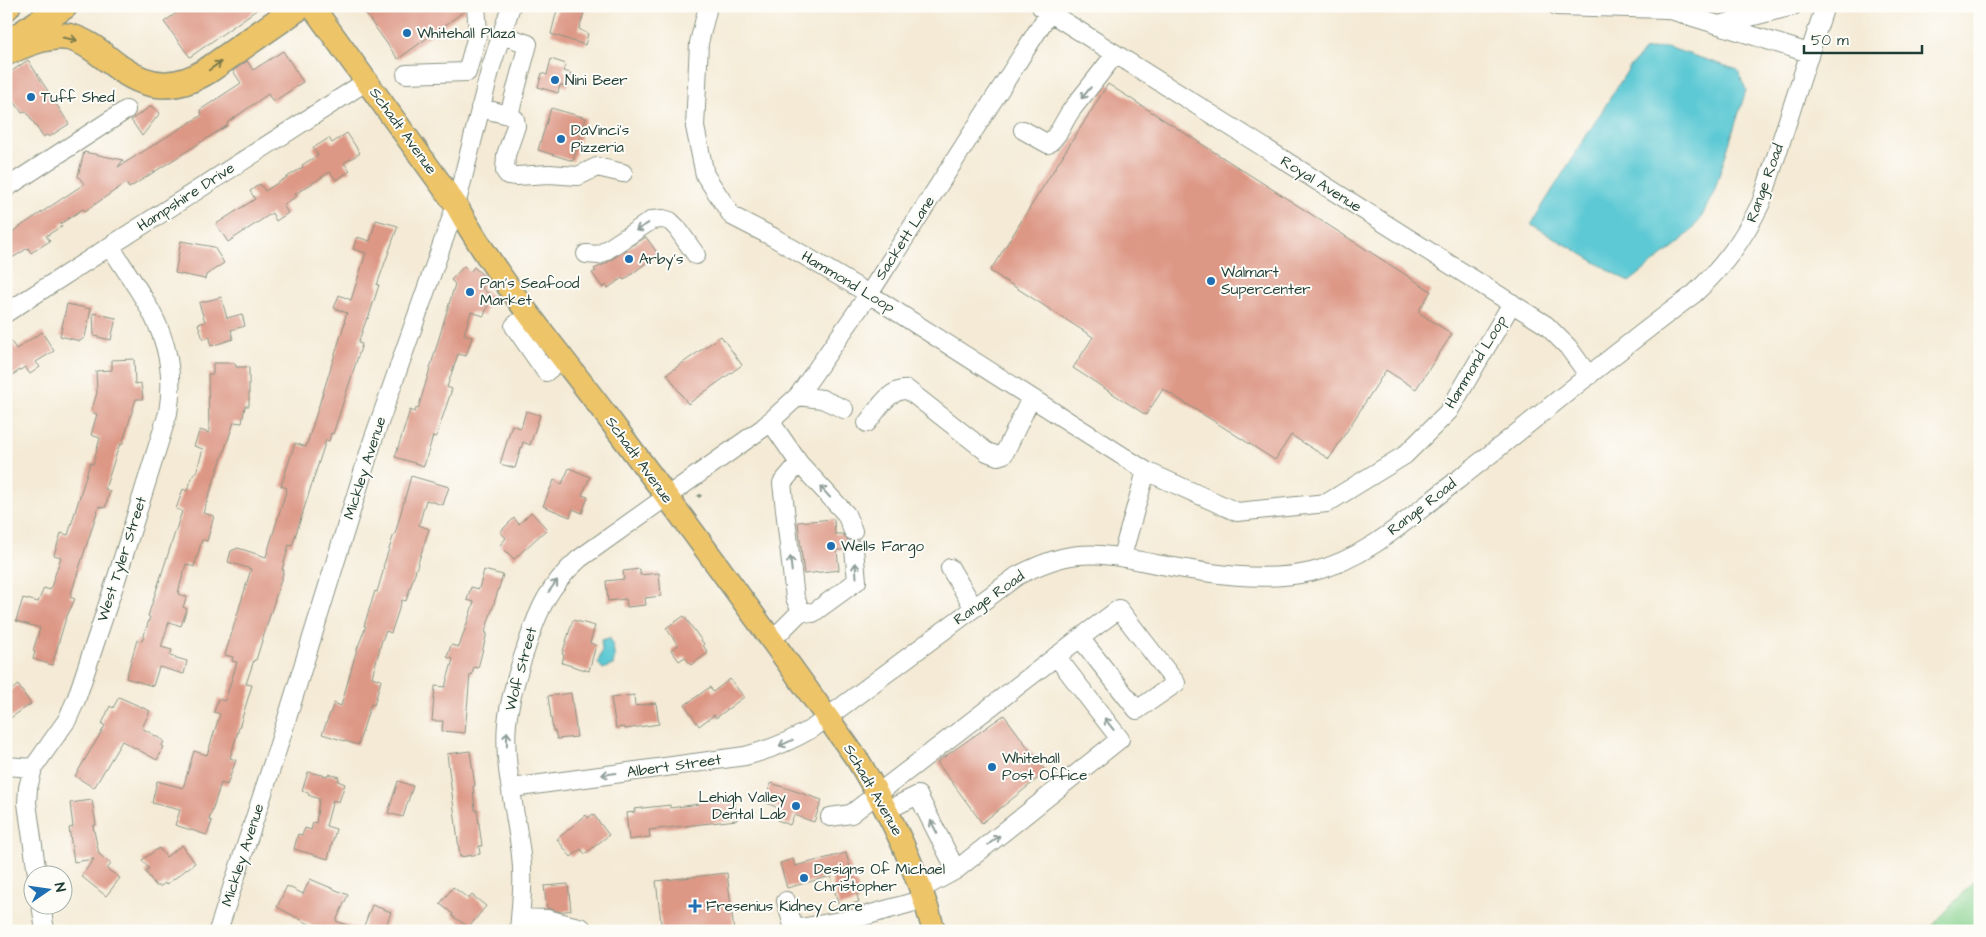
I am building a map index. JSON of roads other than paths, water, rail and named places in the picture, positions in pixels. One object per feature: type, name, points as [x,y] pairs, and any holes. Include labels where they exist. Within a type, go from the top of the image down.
[{"type":"highway","points":[[6,44],[64,6]]},
{"type":"highway","points":[[6,52],[24,44],[50,37],[68,37],[85,43],[122,70],[140,80],[157,85],[178,84],[194,79],[207,71],[300,6]]},
{"type":"main road","name":"Schadt Avenue","points":[[312,6],[456,204],[472,234],[528,314],[611,421],[859,762],[904,845],[923,894],[934,931]]},
{"type":"street","points":[[406,74],[467,72],[478,32],[476,6]]},
{"type":"street","name":"Mickley Avenue","points":[[218,931],[277,750],[373,440],[456,204],[480,108],[511,6]]},
{"type":"street","name":"Hammond Loop","points":[[708,6],[699,43],[695,127],[705,176],[732,216],[773,237],[869,294],[1146,471],[1238,512],[1327,502],[1405,455],[1449,411],[1512,303]]},
{"type":"street","points":[[1557,6],[1666,8],[1809,53]]},
{"type":"street","points":[[1718,25],[1793,6]]},
{"type":"street","name":"Range Road","points":[[827,717],[1017,576],[1054,560],[1079,555],[1122,556],[1188,569],[1257,577],[1284,577],[1329,567],[1377,543],[1694,294],[1716,273],[1735,250],[1761,203],[1825,6]]},
{"type":"street","name":"Sackett Lane","points":[[667,497],[770,421],[798,396],[869,294],[1044,9]]},
{"type":"street","name":"Royal Avenue","points":[[1044,9],[1546,325],[1568,347],[1589,376]]},
{"type":"street","points":[[502,34],[528,44],[508,115]]},
{"type":"street","points":[[472,52],[494,60]]},
{"type":"street","points":[[1023,130],[1048,144],[1054,139],[1072,109],[1089,90],[1115,54]]},
{"type":"street","name":"Hampshire Drive","points":[[6,313],[367,81]]},
{"type":"street","points":[[480,108],[508,115],[515,120],[516,126],[506,155],[505,171],[508,175],[549,174],[578,176],[597,167],[623,173]]},
{"type":"street","points":[[6,188],[126,110]]},
{"type":"street","points":[[586,254],[598,255],[652,220],[663,219],[670,221],[677,228],[696,255]]},
{"type":"street","name":"West Tyler Street","points":[[36,864],[27,803],[28,788],[33,768],[63,726],[76,700],[120,568],[168,413],[171,394],[171,371],[159,325],[110,246]]},
{"type":"street","points":[[867,423],[890,394],[901,389],[908,390],[987,452],[998,456],[1004,454],[1031,398]]},
{"type":"street","points":[[798,396],[822,399],[844,409]]},
{"type":"street","points":[[770,421],[799,463],[846,514],[852,531]]},
{"type":"street","points":[[799,463],[782,483],[795,598],[801,611]]},
{"type":"street","points":[[1122,556],[1146,471]]},
{"type":"street","name":"Wolf Street","points":[[519,924],[522,886],[521,857],[506,752],[507,722],[513,686],[537,614],[544,598],[554,584],[579,559],[667,497]]},
{"type":"street","points":[[801,611],[813,613],[857,581],[854,549]]},
{"type":"street","points":[[950,568],[974,608]]},
{"type":"street","points":[[882,802],[1056,656],[1080,638],[1119,609],[1176,683],[1137,710],[1080,638]]},
{"type":"street","points":[[771,641],[801,611]]},
{"type":"street","points":[[786,901],[794,930],[857,918],[923,894],[956,870],[1120,738],[1056,656]]},
{"type":"street","name":"Albert Street","points":[[512,788],[745,756],[769,750],[792,740],[827,717]]},
{"type":"street","points":[[6,766],[33,768]]},
{"type":"street","points":[[830,817],[851,814],[882,802],[918,795],[956,870]]},
{"type":"street","points":[[42,914],[45,931]]},
{"type":"street","points":[[519,924],[547,920],[582,928]]},
{"type":"water","points":[[1667,47],[1738,70],[1746,90],[1714,192],[1700,220],[1680,242],[1629,282],[1531,224],[1629,68],[1645,50]]},
{"type":"water","points":[[610,638],[614,651],[614,661],[613,665],[603,669],[598,663],[602,650],[601,640]]},
{"type":"place","name":"Whitehall Plaza","points":[[407,33]]},
{"type":"place","name":"Nini Beer","points":[[555,80]]},
{"type":"place","name":"Tuff Shed","points":[[31,97]]},
{"type":"place","name":"DaVinci's Pizzeria","points":[[561,139]]},
{"type":"place","name":"Arby's","points":[[629,259]]},
{"type":"place","name":"Walmart Supercenter","points":[[1211,281]]},
{"type":"place","name":"Pan's Seafood Market","points":[[470,292]]},
{"type":"place","name":"Wells Fargo","points":[[831,546]]},
{"type":"place","name":"Whitehall Post Office","points":[[992,767]]},
{"type":"place","name":"Lehigh Valley Dental Lab","points":[[796,806]]},
{"type":"place","name":"Designs Of Michael Christopher","points":[[804,878]]},
{"type":"place","name":"Fresenius Kidney Care","points":[[695,906]]}]
